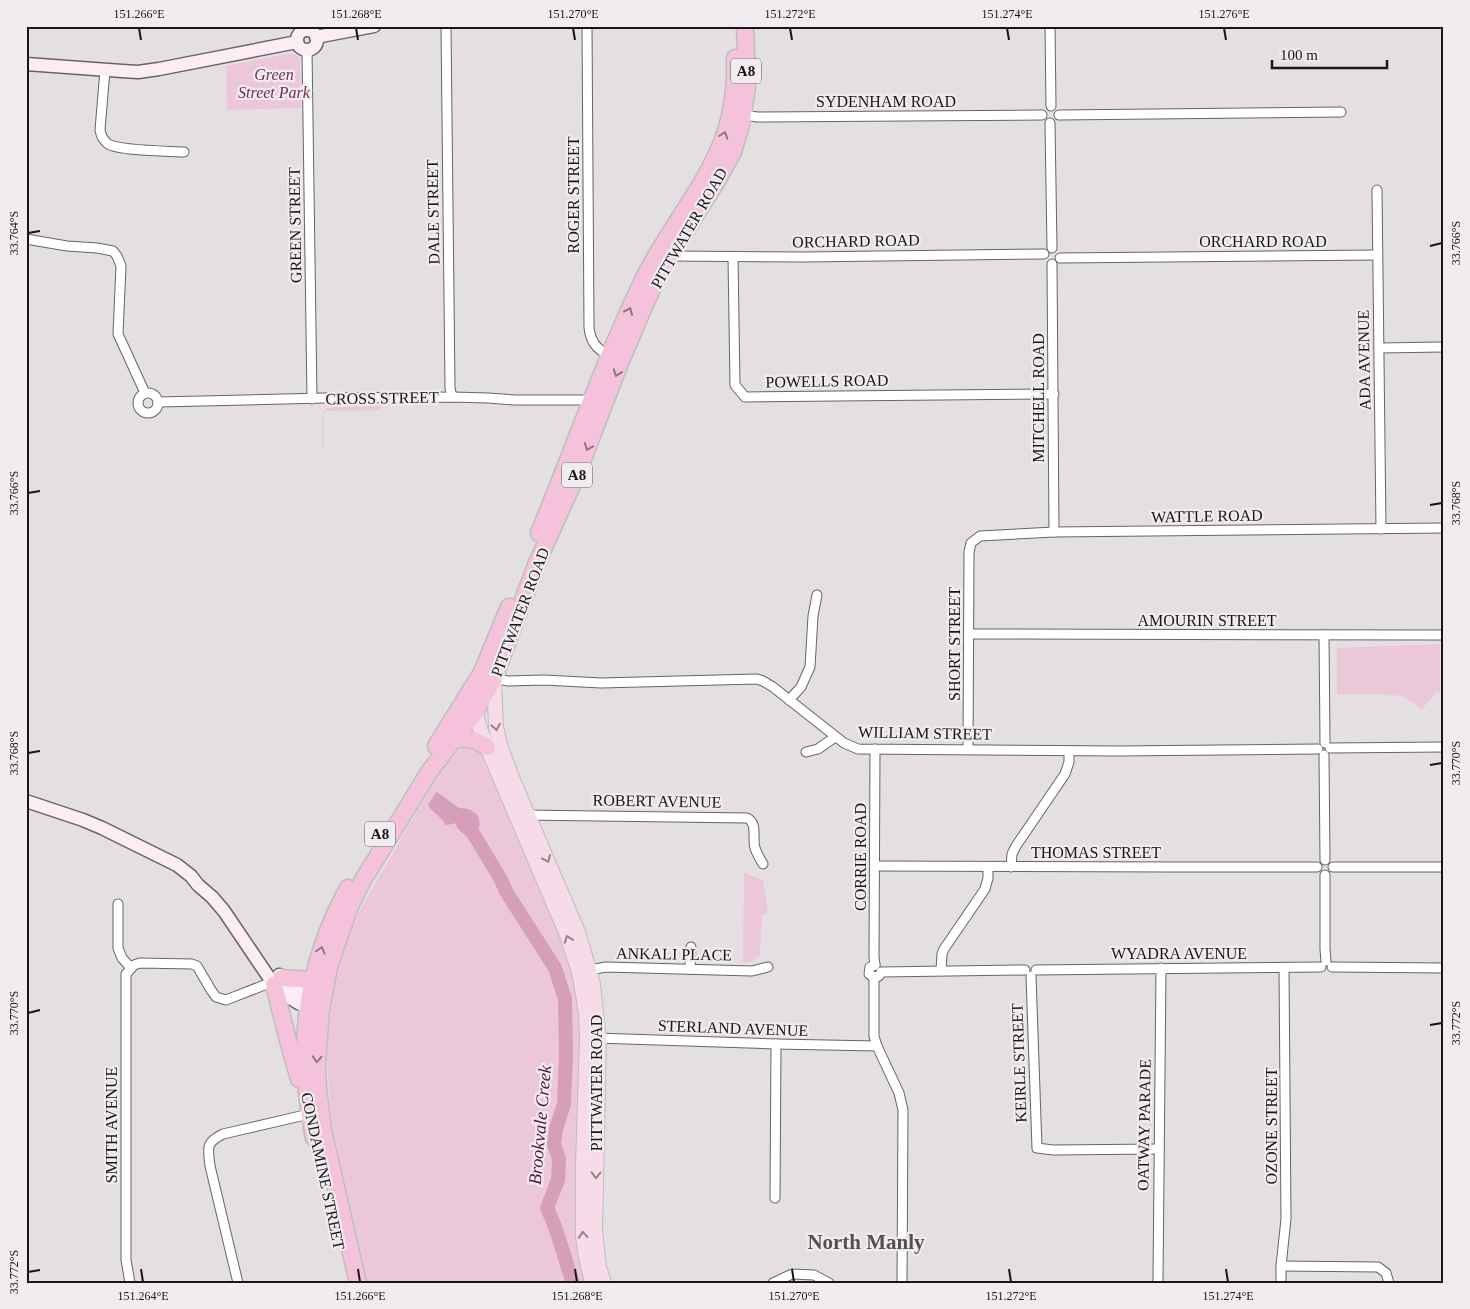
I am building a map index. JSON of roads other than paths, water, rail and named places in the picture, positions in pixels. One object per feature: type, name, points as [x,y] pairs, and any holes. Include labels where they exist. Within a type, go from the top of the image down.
[{"type":"highway","name":"PITTWATER ROAD","points":[[476,683],[487,662],[599,401],[628,344],[654,286],[669,256],[726,165],[736,142],[734,26]]},
{"type":"highway","name":"PITTWATER ROAD","points":[[494,678],[536,565],[578,472],[599,401],[609,355],[644,277],[714,159],[736,114],[746,87],[744,26]]},
{"type":"highway","name":"CONDAMINE STREET","points":[[347,1283],[306,1095],[304,1058],[315,1003],[356,893],[429,772],[475,712],[494,678]]},
{"type":"highway","name":"CONDAMINE STREET","points":[[358,1283],[319,1108],[313,980],[324,940],[343,896],[476,683]]},
{"type":"highway","points":[[453,740],[460,738],[473,739],[487,747]]},
{"type":"highway","points":[[306,1095],[297,1074],[276,982],[313,980]]},
{"type":"main road","name":"PITTWATER ROAD","points":[[494,678],[496,727],[522,815]]},
{"type":"main road","name":"PITTWATER ROAD","points":[[476,683],[474,697],[475,712],[487,747],[578,932],[584,971],[586,1014],[593,1038],[595,1230],[599,1267],[604,1283]]},
{"type":"main road","name":"PITTWATER ROAD","points":[[592,1283],[585,1252],[583,1214],[593,1038]]},
{"type":"street","points":[[26,64],[138,72],[302,46],[314,46],[311,31],[374,26]]},
{"type":"street","name":"DALE STREET","points":[[446,26],[450,388],[452,397]]},
{"type":"street","name":"ROGER STREET","points":[[587,26],[590,333],[600,351],[609,355]]},
{"type":"street","points":[[1050,26],[1051,106]]},
{"type":"street","name":"GREEN STREET","points":[[302,46],[312,399]]},
{"type":"street","points":[[105,70],[100,130],[106,143],[120,148],[184,152]]},
{"type":"street","points":[[1051,106],[1057,109],[1059,115],[1057,120],[1050,123],[1045,121],[1042,115],[1045,109],[1051,106]]},
{"type":"street","points":[[1059,115],[1341,112]]},
{"type":"street","name":"SYDENHAM ROAD","points":[[736,114],[757,117],[1042,115]]},
{"type":"street","points":[[1050,123],[1052,248]]},
{"type":"street","name":"ADA AVENUE","points":[[1377,190],[1380,529]]},
{"type":"street","points":[[26,239],[67,246],[97,248],[113,251],[117,256],[120,266],[118,334],[145,393]]},
{"type":"street","points":[[1052,248],[1058,251],[1056,261],[1046,261],[1044,254],[1052,248]]},
{"type":"street","name":"ORCHARD ROAD","points":[[669,256],[1044,254]]},
{"type":"street","name":"ORCHARD ROAD","points":[[1056,261],[1377,255]]},
{"type":"street","name":"POWELLS ROAD","points":[[733,257],[735,385],[745,397],[1054,394]]},
{"type":"street","name":"MITCHELL ROAD","points":[[1054,532],[1056,261]]},
{"type":"street","points":[[1379,348],[1444,347]]},
{"type":"street","points":[[145,393],[153,394],[158,402],[158,406],[152,412],[142,411],[138,406],[138,400],[145,393]]},
{"type":"street","name":"CROSS STREET","points":[[158,402],[452,397],[599,401]]},
{"type":"street","name":"WATTLE ROAD","points":[[973,541],[985,535],[1054,532],[1444,528]]},
{"type":"street","name":"SHORT STREET","points":[[968,749],[969,552],[973,541]]},
{"type":"street","points":[[789,700],[801,687],[810,667],[813,616],[817,595]]},
{"type":"street","name":"AMOURIN STREET","points":[[970,634],[1444,635]]},
{"type":"street","points":[[1324,635],[1324,860]]},
{"type":"street","name":"WILLIAM STREET","points":[[494,678],[508,681],[601,683],[751,678],[763,681],[835,737],[853,748],[1069,751],[1444,747]]},
{"type":"street","points":[[806,752],[818,749],[835,737]]},
{"type":"street","name":"CORRIE ROAD","points":[[875,749],[874,866],[877,971],[874,1032],[877,1046],[899,1093],[904,1110],[902,1283]]},
{"type":"street","points":[[1011,867],[1012,854],[1016,846],[1065,774],[1069,762],[1069,751]]},
{"type":"street","points":[[26,801],[102,828],[177,865],[191,876],[202,878],[225,900],[276,982],[287,996],[315,1003]]},
{"type":"street","name":"ROBERT AVENUE","points":[[522,815],[747,818],[753,824],[755,848],[763,864]]},
{"type":"street","points":[[1324,860],[1320,861],[1317,866],[1318,871],[1325,875]]},
{"type":"street","points":[[1324,860],[1331,863],[1333,867]]},
{"type":"street","name":"THOMAS STREET","points":[[874,866],[1317,866]]},
{"type":"street","points":[[1333,867],[1444,866]]},
{"type":"street","points":[[941,970],[944,949],[985,889],[988,867]]},
{"type":"street","points":[[1325,875],[1330,873],[1333,867]]},
{"type":"street","points":[[1325,875],[1325,949],[1327,965]]},
{"type":"street","points":[[118,904],[118,948],[122,958],[131,968],[140,963],[192,964],[197,966],[216,997],[226,1000],[276,982]]},
{"type":"street","points":[[690,946],[690,969]]},
{"type":"street","name":"WYADRA AVENUE","points":[[877,971],[1031,972],[1161,968],[1284,968],[1327,965],[1444,968]]},
{"type":"street","name":"ANKALI PLACE","points":[[584,971],[606,967],[752,971],[768,967]]},
{"type":"street","name":"SMITH AVENUE","points":[[130,1283],[126,1260],[126,974],[131,968]]},
{"type":"street","name":"OATWAY PARADE","points":[[1157,1283],[1161,968]]},
{"type":"street","name":"OZONE STREET","points":[[1281,1283],[1286,1219],[1284,968]]},
{"type":"street","name":"KEIRLE STREET","points":[[1031,972],[1037,1148],[1053,1150],[1159,1149]]},
{"type":"street","name":"STERLAND AVENUE","points":[[593,1038],[877,1046]]},
{"type":"street","points":[[775,1198],[776,1044]]},
{"type":"street","points":[[238,1283],[210,1166],[208,1147],[212,1140],[223,1134],[309,1114]]},
{"type":"street","points":[[1281,1266],[1378,1267],[1386,1273],[1389,1283]]},
{"type":"street","points":[[773,1283],[792,1274],[814,1275],[830,1283]]},
{"type":"waterway","name":"Brookvale Creek","points":[[463,824],[473,833],[507,893],[555,968],[565,999],[566,1055],[564,1104],[556,1129],[554,1144],[559,1159],[558,1180],[547,1208],[573,1283]]},
{"type":"district","name":"North Manly","points":[[866,1242]]},
{"type":"park label","name":"Green Street Park","points":[[274,83]]}]
